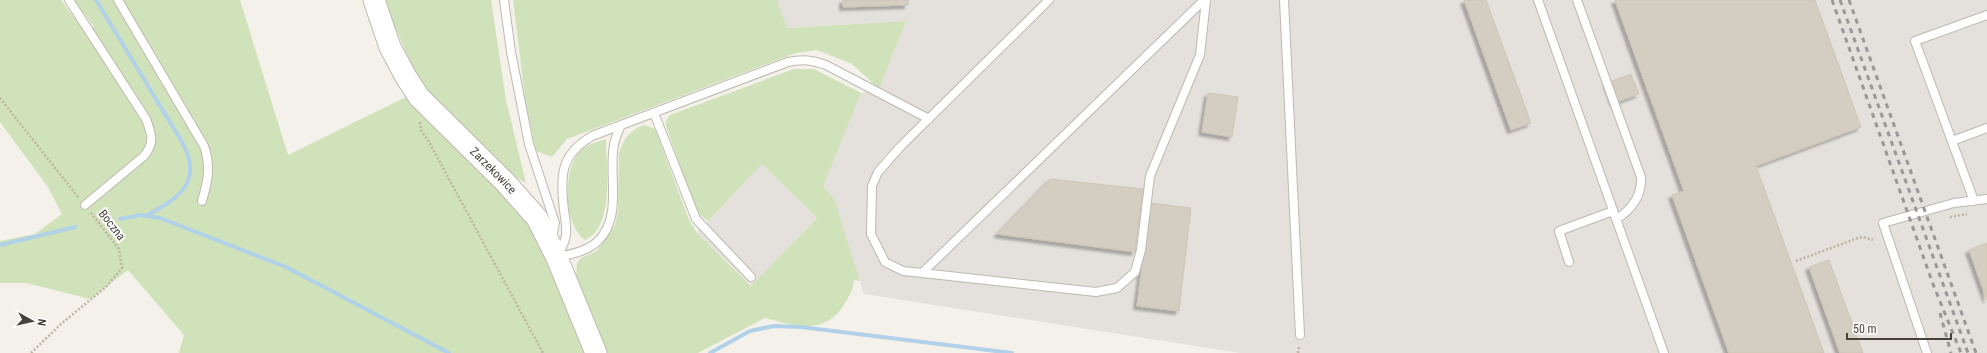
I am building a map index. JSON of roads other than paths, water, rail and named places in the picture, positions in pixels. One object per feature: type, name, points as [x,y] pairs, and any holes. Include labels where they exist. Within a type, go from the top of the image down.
[{"type":"street","name":"Zarzekowice","points":[[374,0],[390,47],[406,77],[419,97],[505,182],[537,218],[557,258],[596,353]]},
{"type":"lane","points":[[69,0],[146,118],[152,139],[150,148],[144,156],[85,205]]},
{"type":"lane","points":[[118,0],[204,146],[208,159],[209,180],[202,200]]},
{"type":"lane","points":[[504,0],[511,52],[529,144],[555,223],[552,237],[557,258]]},
{"type":"lane","points":[[1048,0],[901,146],[878,172],[872,186],[871,234],[885,262],[903,271],[1096,292],[1116,288],[1135,272],[1141,250],[1150,176],[1200,55],[1205,0]]},
{"type":"lane","points":[[922,273],[1205,0]]},
{"type":"lane","points":[[1284,0],[1300,335]]},
{"type":"lane","points":[[1538,0],[1664,353]]},
{"type":"lane","points":[[1577,0],[1641,177],[1642,186],[1639,195],[1624,215],[1616,219]]},
{"type":"lane","points":[[1974,201],[1915,41],[1987,15]]},
{"type":"lane","points":[[557,258],[565,242],[566,233],[561,186],[564,168],[570,154],[578,144],[592,136],[788,62],[801,59],[813,60],[826,65],[929,119]]},
{"type":"lane","points":[[654,113],[696,219],[751,277]]},
{"type":"lane","points":[[557,258],[581,251],[598,241],[607,227],[612,208],[614,146],[621,125]]},
{"type":"lane","points":[[1952,141],[1987,128]]},
{"type":"lane","points":[[1927,353],[1883,223],[1954,203],[1987,199]]},
{"type":"lane","points":[[1569,262],[1559,231],[1613,211]]},
{"type":"waterway","points":[[96,0],[182,142],[188,156],[190,168],[189,178],[185,187],[169,202],[146,216]]},
{"type":"waterway","points":[[120,219],[140,215],[160,218],[286,267],[449,353]]},
{"type":"waterway","points":[[0,245],[75,227]]},
{"type":"waterway","points":[[710,353],[750,331],[774,326],[801,327],[1012,353]]},
{"type":"railway","points":[[1832,0],[1933,284],[1961,353]]},
{"type":"railway","points":[[1840,0],[1968,353]]},
{"type":"railway","points":[[1849,0],[1976,353]]},
{"type":"railway","points":[[1940,313],[1951,353]]}]
